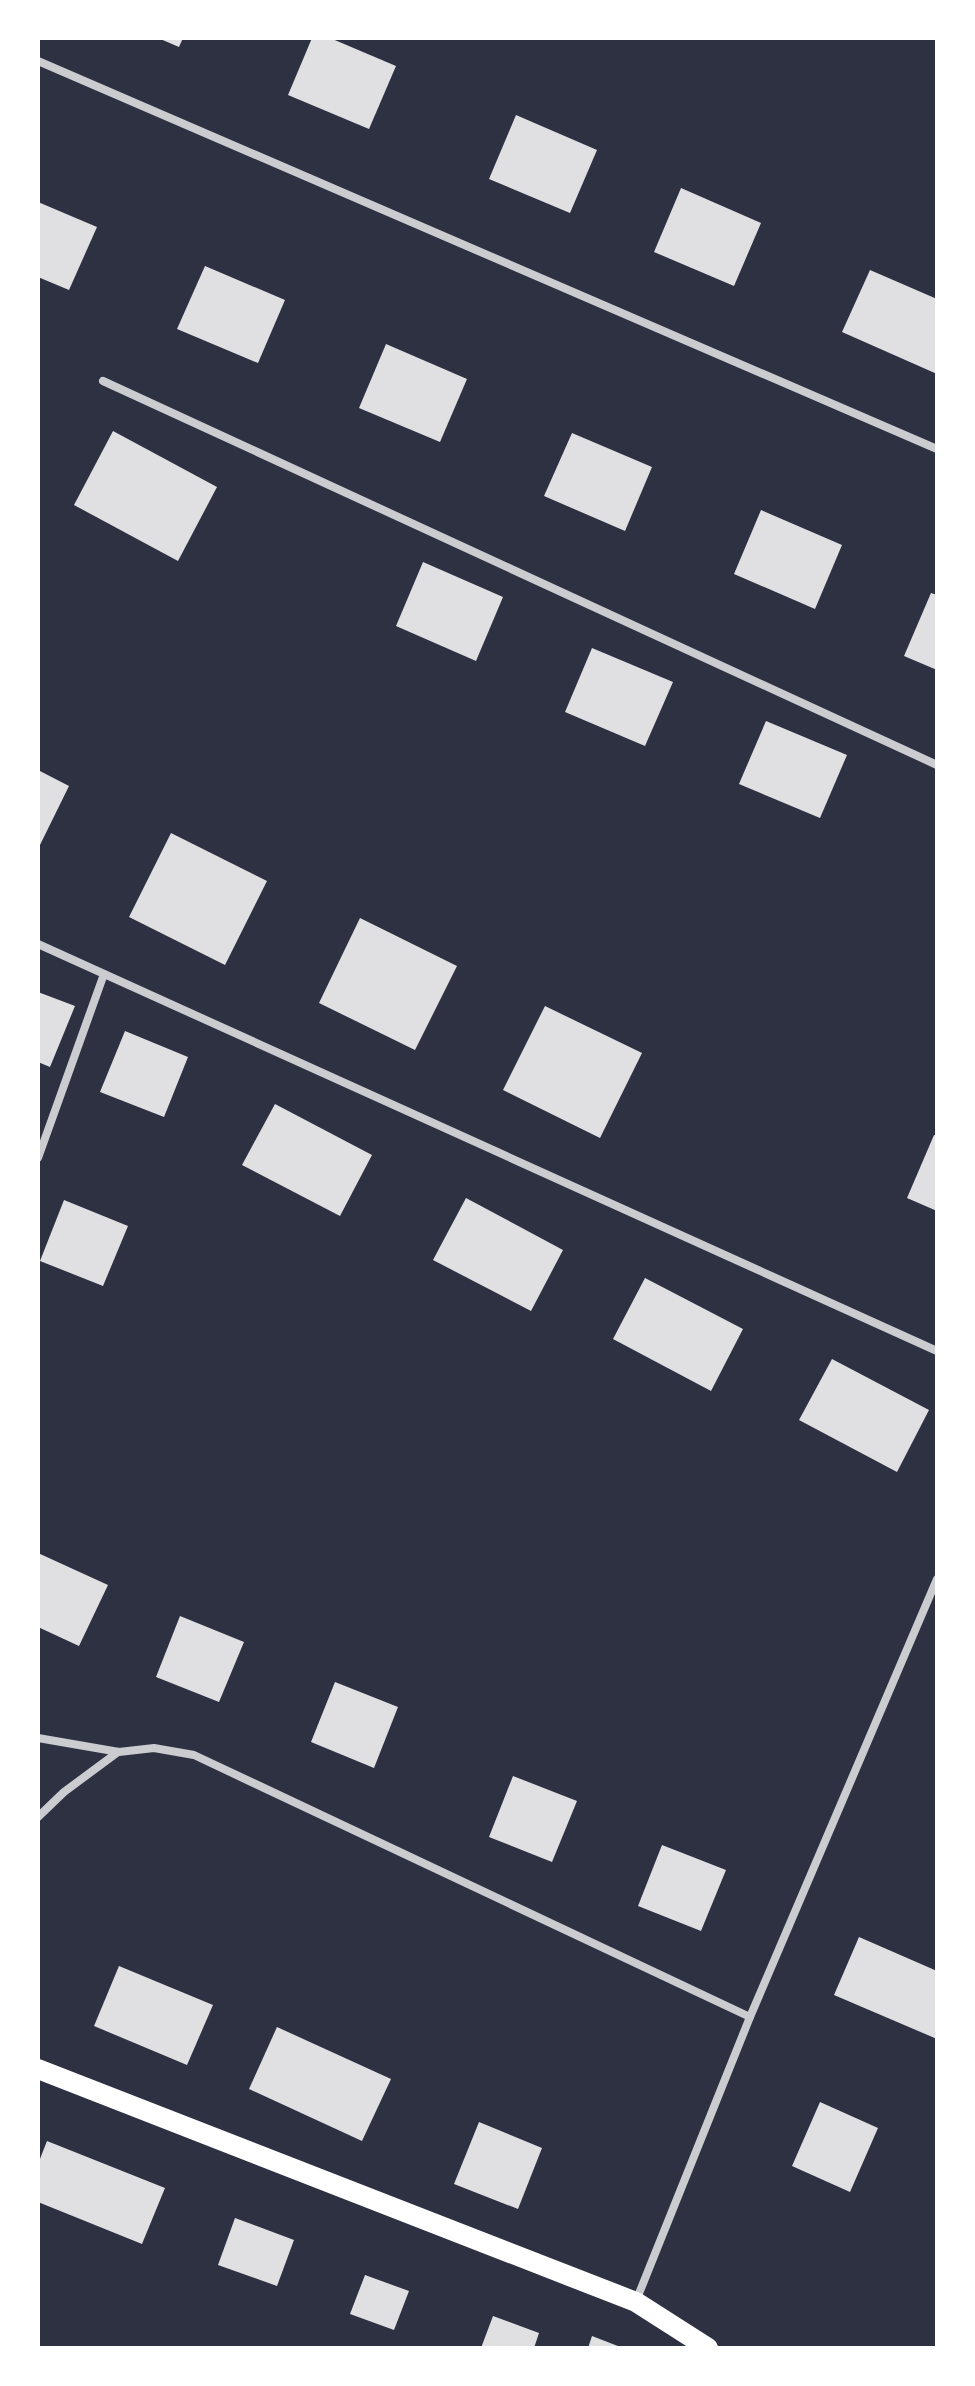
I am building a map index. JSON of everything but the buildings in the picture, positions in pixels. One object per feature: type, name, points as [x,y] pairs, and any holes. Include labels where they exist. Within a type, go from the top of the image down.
[{"type":"main road","points":[[38,2069],[636,2302],[708,2348]]},
{"type":"street","points":[[38,61],[937,449]]},
{"type":"street","points":[[103,381],[937,765]]},
{"type":"street","points":[[38,944],[937,1351]]},
{"type":"street","points":[[38,1158],[104,974]]},
{"type":"street","points":[[636,2302],[750,2017],[937,1579]]},
{"type":"street","points":[[38,1738],[119,1752],[154,1748],[194,1755],[750,2017]]},
{"type":"street","points":[[38,1817],[64,1792],[119,1752]]}]
